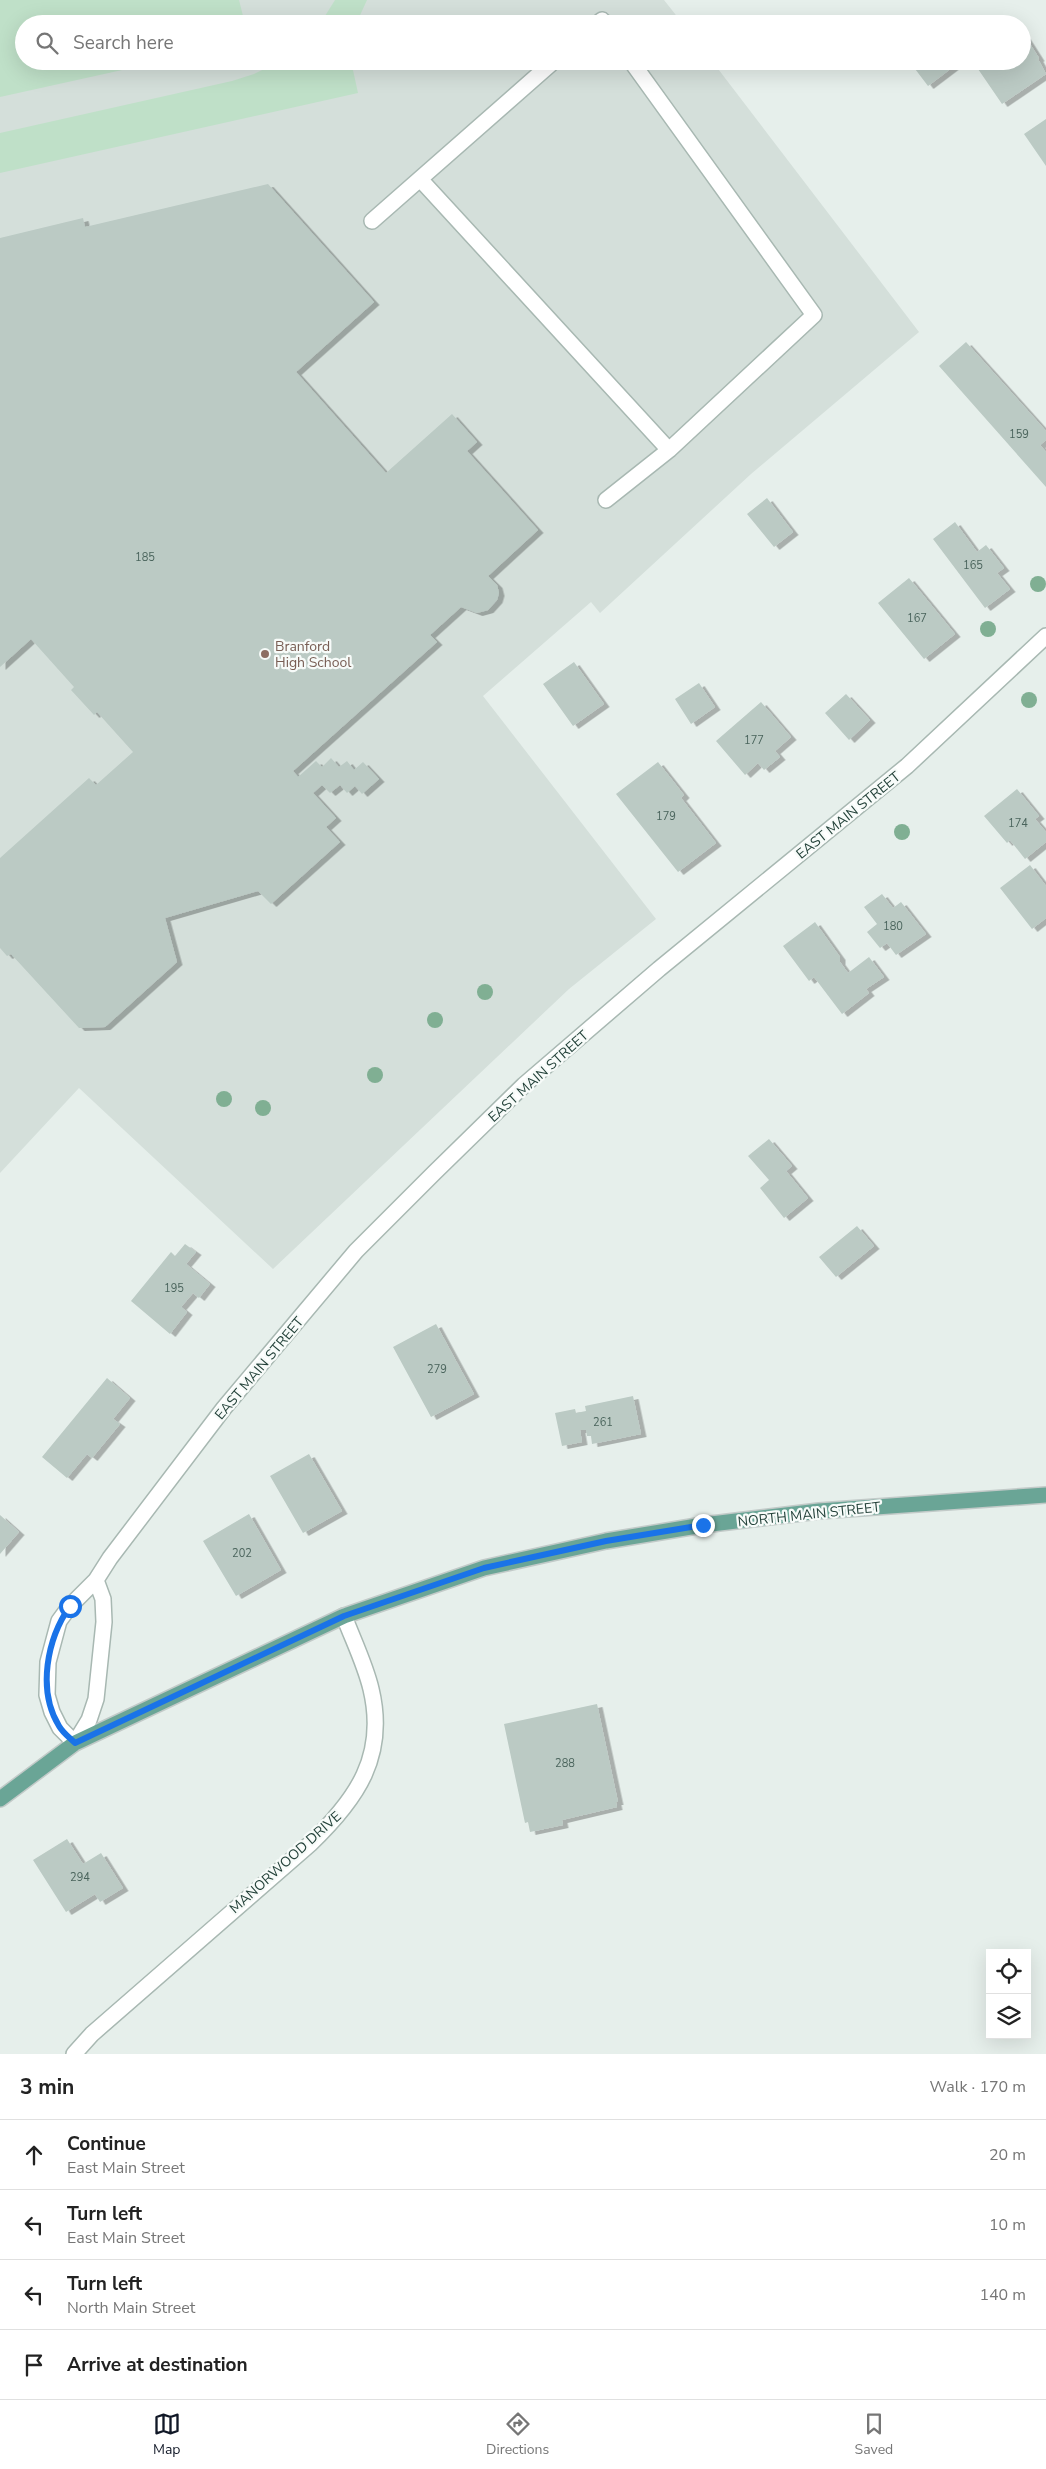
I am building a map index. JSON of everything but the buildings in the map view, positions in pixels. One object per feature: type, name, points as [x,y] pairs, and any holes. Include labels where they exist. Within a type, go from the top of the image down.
[{"type":"main road","name":"NORTH MAIN STREET","points":[[0,1799],[75,1743],[344,1616],[484,1568],[606,1541],[819,1511],[1046,1495]]},
{"type":"street","points":[[372,220],[544,70]]},
{"type":"street","points":[[606,500],[669,450],[814,315],[638,70]]},
{"type":"street","points":[[420,179],[669,450]]},
{"type":"street","name":"EAST MAIN STREET","points":[[75,1743],[60,1728],[52,1712],[47,1695],[48,1662],[59,1622],[70,1606],[96,1580],[110,1558],[224,1408],[356,1251],[524,1085],[660,969],[907,766],[1046,636]]},
{"type":"street","points":[[75,1743],[89,1720],[96,1699],[104,1622],[103,1599],[96,1580]]},
{"type":"street","name":"MANORWOOD DRIVE","points":[[74,2054],[92,2034],[336,1820],[352,1797],[367,1772],[375,1745],[376,1719],[370,1687],[344,1616]]},
{"type":"shaded area","name":"Branford High School","points":[[0,0],[664,0],[676,15],[15,15],[15,70],[719,70],[919,332],[751,474],[600,613],[591,602],[483,696],[656,919],[569,989],[273,1269],[79,1088],[0,1173]]},
{"type":"green space","points":[[0,0],[239,0],[243,15],[15,15],[15,70],[122,70],[0,97]]},
{"type":"green space","points":[[335,0],[367,0],[360,15],[326,15]]},
{"type":"green space","points":[[262,70],[353,70],[358,93],[0,173],[0,133],[232,81]]},
{"type":"place","name":"Branford High School","points":[[265,654]]},
{"type":"route","points":[[70,1606],[59,1622],[48,1662],[47,1695],[52,1712],[60,1728],[75,1743],[344,1616],[484,1568],[606,1541],[703,1525]]}]
